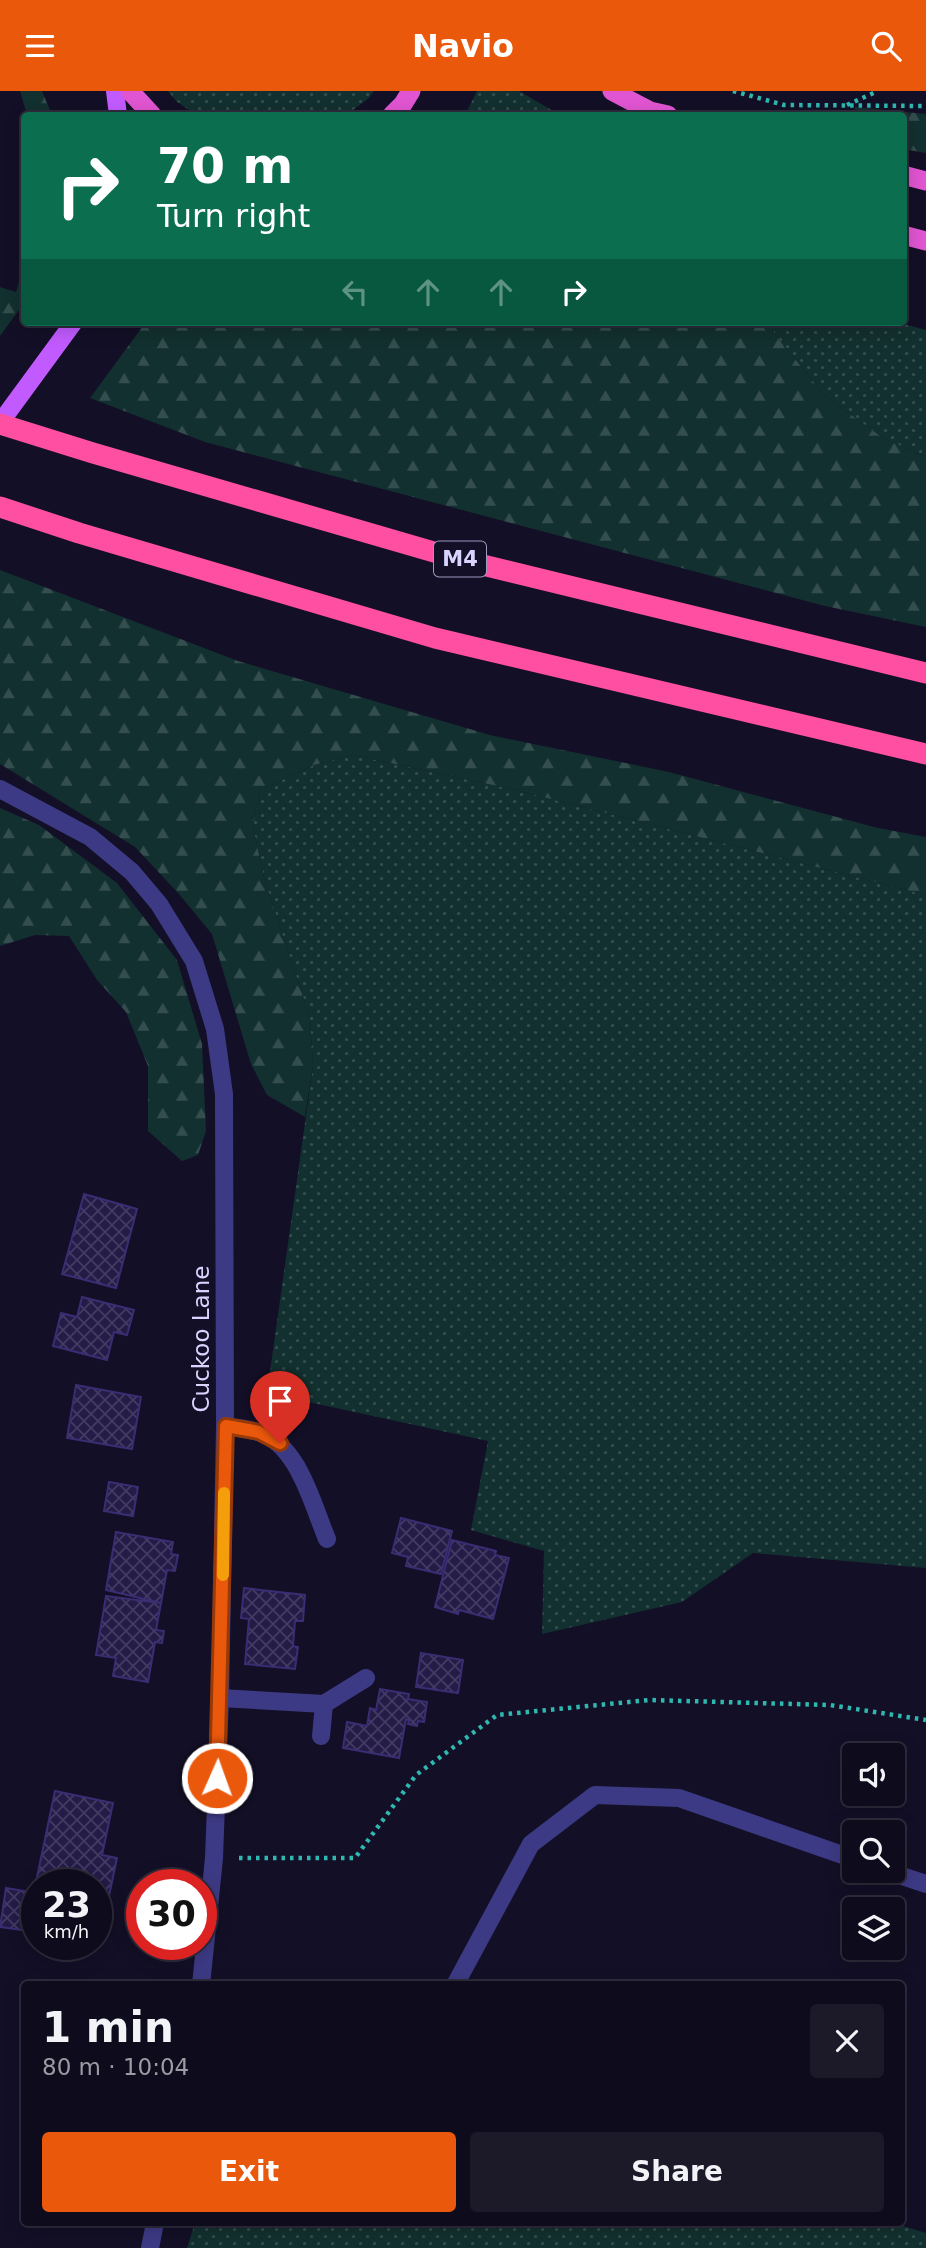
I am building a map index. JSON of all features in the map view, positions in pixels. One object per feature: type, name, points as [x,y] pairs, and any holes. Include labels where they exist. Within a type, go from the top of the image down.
[{"type":"highway","points":[[130,91],[149,112]]},
{"type":"highway","points":[[395,112],[411,91]]},
{"type":"highway","points":[[612,91],[654,112]]},
{"type":"highway","points":[[907,176],[926,181]]},
{"type":"highway","points":[[907,236],[926,241]]},
{"type":"highway","name":"M4","points":[[0,423],[93,453],[458,559],[926,673]]},
{"type":"highway","points":[[0,507],[79,533],[435,638],[926,754]]},
{"type":"main road","points":[[115,91],[118,112]]},
{"type":"main road","points":[[0,423],[71,326]]},
{"type":"street","name":"Cuckoo Lane","points":[[0,789],[90,837],[132,872],[159,904],[194,961],[215,1029],[224,1094],[226,1426],[214,1858],[201,1981]]},
{"type":"street","points":[[226,1426],[259,1432],[280,1443],[293,1458],[327,1539]]},
{"type":"street","points":[[220,1698],[324,1704],[366,1678]]},
{"type":"street","points":[[321,1736],[324,1704]]},
{"type":"street","points":[[457,1981],[531,1844],[595,1795],[680,1798],[842,1855]]},
{"type":"street","points":[[905,1877],[926,1884]]},
{"type":"street","points":[[150,2248],[154,2226]]},
{"type":"path","points":[[733,91],[784,105],[926,106]]},
{"type":"path","points":[[844,107],[878,91]]},
{"type":"path","points":[[214,1858],[355,1858],[416,1775],[497,1715],[649,1700],[830,1705],[926,1720]]},
{"type":"green space","points":[[20,91],[42,91],[51,112],[26,112]]},
{"type":"green space","points":[[168,91],[374,91],[350,112],[192,112],[176,101]]},
{"type":"green space","points":[[477,91],[519,91],[555,112],[466,112]]},
{"type":"green space","points":[[855,107],[906,112],[854,112]]},
{"type":"green space","points":[[907,112],[926,114],[926,153],[907,150]]},
{"type":"green space","points":[[21,274],[21,307],[0,336],[0,287],[16,292]]},
{"type":"green space","points":[[907,325],[926,330],[926,457],[883,438],[825,396],[774,333],[772,326]]},
{"type":"green space","points":[[143,326],[772,326],[774,333],[825,396],[883,438],[926,457],[926,627],[825,606],[205,442],[90,398]]},
{"type":"green space","points":[[0,570],[238,661],[490,735],[669,772],[878,828],[926,837],[926,895],[516,790],[353,755],[314,765],[260,790],[253,827],[265,882],[310,1018],[313,1066],[305,1117],[267,1095],[251,1064],[212,934],[179,894],[135,847],[0,764]]},
{"type":"green space","points":[[353,755],[516,790],[926,895],[926,1568],[753,1553],[682,1602],[542,1634],[544,1551],[471,1530],[488,1441],[267,1393],[313,1066],[310,1018],[265,882],[253,827],[260,790],[314,765]]},
{"type":"green space","points":[[0,808],[39,825],[117,883],[177,960],[202,1044],[206,1131],[198,1155],[182,1161],[148,1131],[148,1066],[126,1012],[97,980],[69,936],[35,935],[0,946]]},
{"type":"green space","points":[[194,2226],[903,2226],[926,2233],[926,2248],[187,2248]]},
{"type":"building","points":[[84,1194],[137,1209],[116,1288],[62,1274]]},
{"type":"building","points":[[82,1297],[134,1310],[127,1335],[114,1332],[107,1360],[53,1346],[61,1313],[77,1317]]},
{"type":"building","points":[[76,1385],[141,1397],[132,1449],[67,1438]]},
{"type":"building","points":[[109,1482],[138,1487],[133,1516],[104,1511]]},
{"type":"building","points":[[401,1518],[452,1531],[441,1574],[406,1566],[408,1557],[392,1553]]},
{"type":"building","points":[[116,1532],[173,1542],[171,1554],[178,1555],[175,1571],[167,1570],[161,1603],[106,1590]]},
{"type":"building","points":[[452,1540],[496,1551],[495,1555],[509,1558],[493,1619],[459,1610],[458,1614],[435,1607]]},
{"type":"building","points":[[244,1588],[305,1595],[303,1621],[295,1621],[293,1646],[298,1647],[295,1669],[245,1664],[249,1619],[241,1618]]},
{"type":"building","points":[[106,1596],[161,1603],[156,1630],[164,1631],[162,1643],[155,1642],[148,1682],[113,1676],[116,1658],[96,1655]]},
{"type":"building","points":[[421,1653],[463,1660],[458,1693],[416,1687]]},
{"type":"building","points":[[380,1689],[409,1694],[408,1699],[427,1702],[424,1722],[418,1721],[417,1726],[408,1724],[409,1720],[406,1719],[399,1758],[343,1748],[347,1722],[367,1726],[370,1708],[376,1710]]},
{"type":"building","points":[[55,1791],[113,1803],[102,1855],[117,1858],[112,1882],[112,1869],[39,1869]]},
{"type":"building","points":[[6,1888],[21,1890],[21,1930],[0,1927]]},
{"type":"slow traffic","points":[[223,1575],[224,1493]]},
{"type":"route","points":[[217,1778],[226,1426],[259,1432],[280,1443]]}]
